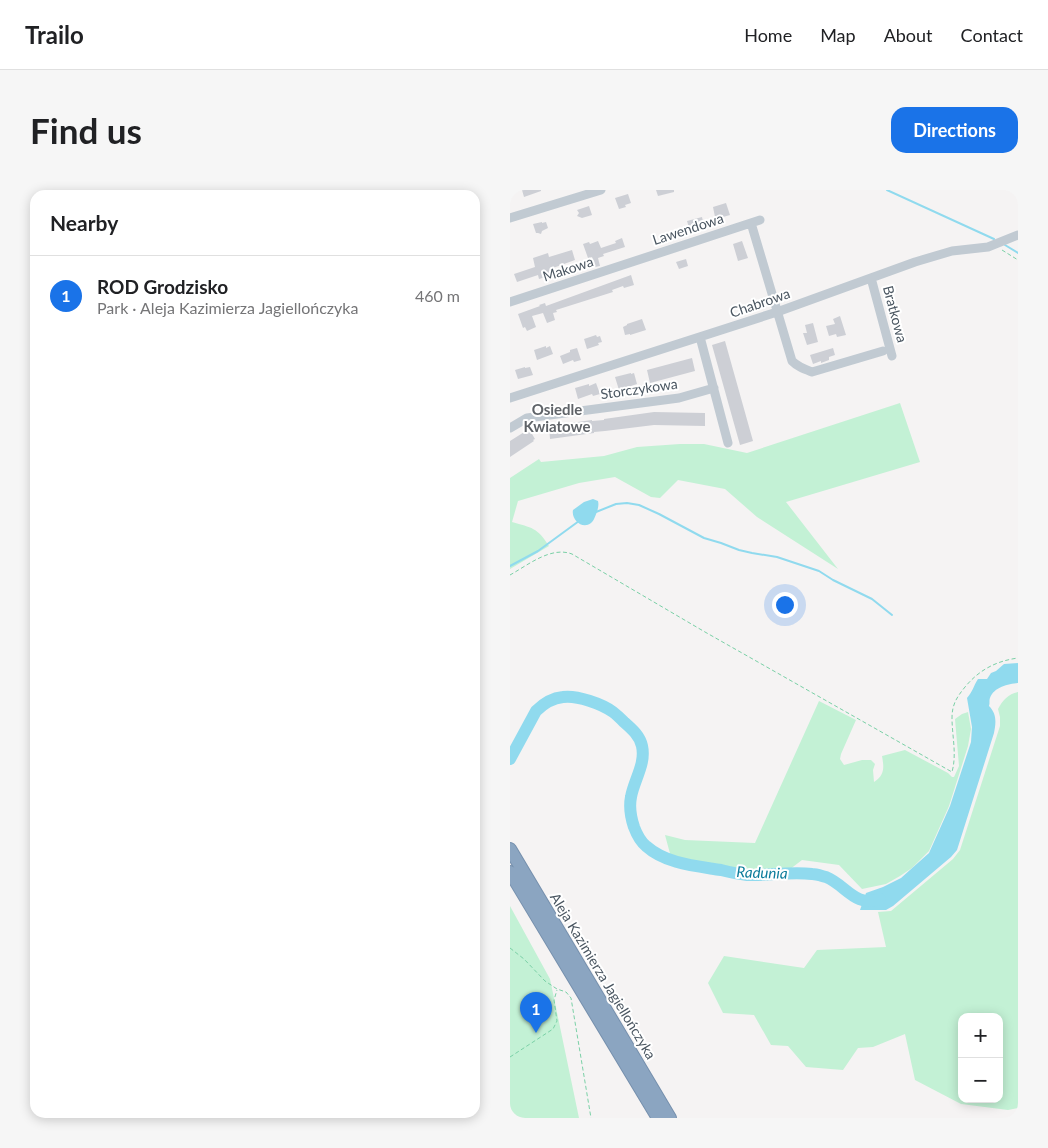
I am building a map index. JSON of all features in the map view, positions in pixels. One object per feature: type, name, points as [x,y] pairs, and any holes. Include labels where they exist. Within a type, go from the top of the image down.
[{"type":"highway","name":"Aleja Kazimierza Jagiellończyka","points":[[510,850],[670,1118]]},
{"type":"highway","name":"Aleja Kazimierza Jagiellończyka","points":[[510,872],[658,1118]]},
{"type":"street","points":[[510,218],[600,190]]},
{"type":"street","name":"Lawendowa","points":[[634,262],[756,221],[777,312],[792,361],[796,365],[812,372],[883,351]]},
{"type":"street","name":"Chabrowa","points":[[510,398],[777,312],[915,262],[952,251],[988,247],[1018,234]]},
{"type":"street","name":"Makowa","points":[[510,302],[634,262]]},
{"type":"street","name":"Bratkowa","points":[[871,278],[892,356]]},
{"type":"street","points":[[700,337],[728,443]]},
{"type":"street","name":"Storczykowa","points":[[510,428],[527,418],[679,398],[714,388]]},
{"type":"path","points":[[996,244],[1018,260]]},
{"type":"path","points":[[510,575],[546,554],[560,552],[572,554],[952,772],[955,763],[952,717],[956,698],[984,669],[1002,661],[1018,658]]},
{"type":"path","points":[[510,948],[524,958],[545,981],[557,989],[566,992],[571,998],[591,1118]]},
{"type":"path","points":[[510,1057],[553,1029],[557,1021],[554,1000],[557,989]]},
{"type":"green space","points":[[900,403],[920,462],[786,502],[838,569],[757,517],[725,489],[678,480],[660,498],[651,497],[615,477],[579,483],[518,501],[512,522],[534,529],[549,546],[510,569],[510,478],[539,459],[541,462],[604,456],[637,447],[680,444],[704,444],[747,453]]},
{"type":"green space","points":[[1018,692],[1018,1108],[1008,1110],[959,1103],[1003,1103],[1003,1013],[958,1013],[958,1102],[915,1080],[905,1034],[873,1047],[858,1048],[843,1070],[806,1067],[788,1046],[771,1045],[754,1015],[723,1013],[708,983],[724,956],[804,968],[817,950],[886,947],[878,912],[891,911],[953,859],[960,850],[1000,726],[998,709],[1011,694]]},
{"type":"green space","points":[[819,701],[856,720],[840,759],[844,765],[862,760],[871,760],[875,764],[873,770],[874,782],[880,777],[883,770],[882,756],[905,750],[954,777],[959,766],[955,719],[968,712],[971,729],[968,746],[949,806],[929,851],[912,868],[886,884],[862,889],[839,865],[802,860],[785,873],[747,875],[672,861],[665,835],[685,840],[755,843]]},
{"type":"green space","points":[[510,906],[550,979],[579,1118],[510,1118]]},
{"type":"water","points":[[593,499],[598,501],[594,520],[588,525],[581,524],[575,520],[573,510],[584,502]]},
{"type":"water","points":[[1018,663],[1018,683],[1006,685],[998,689],[992,694],[990,699],[989,706],[995,719],[994,733],[957,850],[893,906],[886,910],[860,910],[866,893],[901,878],[929,853],[950,806],[971,742],[972,727],[967,698],[978,679],[987,679],[991,673],[1004,664]]},
{"type":"building","points":[[522,190],[541,190],[541,191],[524,197]]},
{"type":"building","points":[[656,190],[674,190],[674,192],[658,196]]},
{"type":"building","points":[[628,194],[631,203],[619,209],[615,198]]},
{"type":"building","points":[[726,203],[730,215],[715,217],[713,207]]},
{"type":"building","points":[[589,206],[592,215],[582,218],[577,216],[579,213],[577,210]]},
{"type":"building","points":[[702,217],[704,226],[690,231],[687,221]]},
{"type":"building","points":[[546,222],[548,228],[542,231],[541,234],[536,233],[533,224]]},
{"type":"building","points":[[622,238],[625,247],[603,254],[604,256],[598,258],[600,266],[595,267],[592,257],[588,258],[583,244],[598,241],[601,248],[616,243],[615,241]]},
{"type":"building","points":[[742,241],[748,258],[738,261],[733,244]]},
{"type":"building","points":[[572,250],[575,260],[553,268],[555,274],[539,279],[538,275],[517,282],[514,274],[535,267],[533,258],[548,253],[549,257]]},
{"type":"building","points":[[686,259],[688,266],[679,269],[676,262]]},
{"type":"building","points":[[631,275],[634,285],[624,288],[623,286],[612,290],[613,292],[556,310],[557,312],[553,313],[555,320],[547,323],[543,313],[532,316],[536,327],[527,331],[525,327],[523,328],[518,314],[539,305],[545,303],[546,306]]},
{"type":"building","points":[[840,316],[846,335],[837,337],[836,334],[829,336],[826,326],[835,324],[833,319]]},
{"type":"building","points":[[642,319],[646,330],[625,335],[623,327]]},
{"type":"building","points":[[813,323],[818,342],[807,345],[803,333],[807,333],[805,325]]},
{"type":"building","points":[[596,335],[597,337],[600,336],[602,342],[587,349],[584,339]]},
{"type":"building","points":[[725,341],[753,441],[740,445],[712,345]]},
{"type":"building","points":[[546,346],[546,348],[550,346],[553,354],[537,360],[534,350]]},
{"type":"building","points":[[577,348],[581,360],[574,362],[573,360],[563,364],[560,356]]},
{"type":"building","points":[[833,348],[835,355],[829,357],[829,360],[813,364],[810,355]]},
{"type":"building","points":[[692,358],[695,371],[650,383],[647,370]]},
{"type":"building","points":[[530,367],[533,375],[518,379],[515,370]]},
{"type":"building","points":[[634,373],[637,384],[619,390],[615,377]]},
{"type":"building","points":[[596,383],[600,394],[593,396],[592,394],[578,399],[575,388]]},
{"type":"building","points":[[654,412],[705,413],[705,426],[654,425],[550,439],[549,426]]},
{"type":"building","points":[[529,429],[535,439],[534,441],[510,457],[510,441]]},
{"type":"waterway","points":[[887,190],[994,239]]},
{"type":"waterway","points":[[1005,245],[1018,253]]},
{"type":"waterway","points":[[596,512],[616,504],[639,505],[704,538],[739,550],[777,557],[819,571],[872,599],[892,615]]},
{"type":"waterway","points":[[510,566],[538,551],[579,521]]},
{"type":"waterway","name":"Radunia","points":[[510,759],[536,711],[545,704],[563,697],[596,703],[616,714],[635,733],[641,742],[643,753],[641,766],[632,791],[630,805],[634,827],[639,838],[654,852],[682,863],[744,875],[796,873],[817,875],[833,881],[857,898],[871,901],[880,899]]},
{"type":"place","name":"ROD Grodzisko","points":[[536,1033]]},
{"type":"district","name":"Osiedle Kwiatowe","points":[[557,418]]}]
